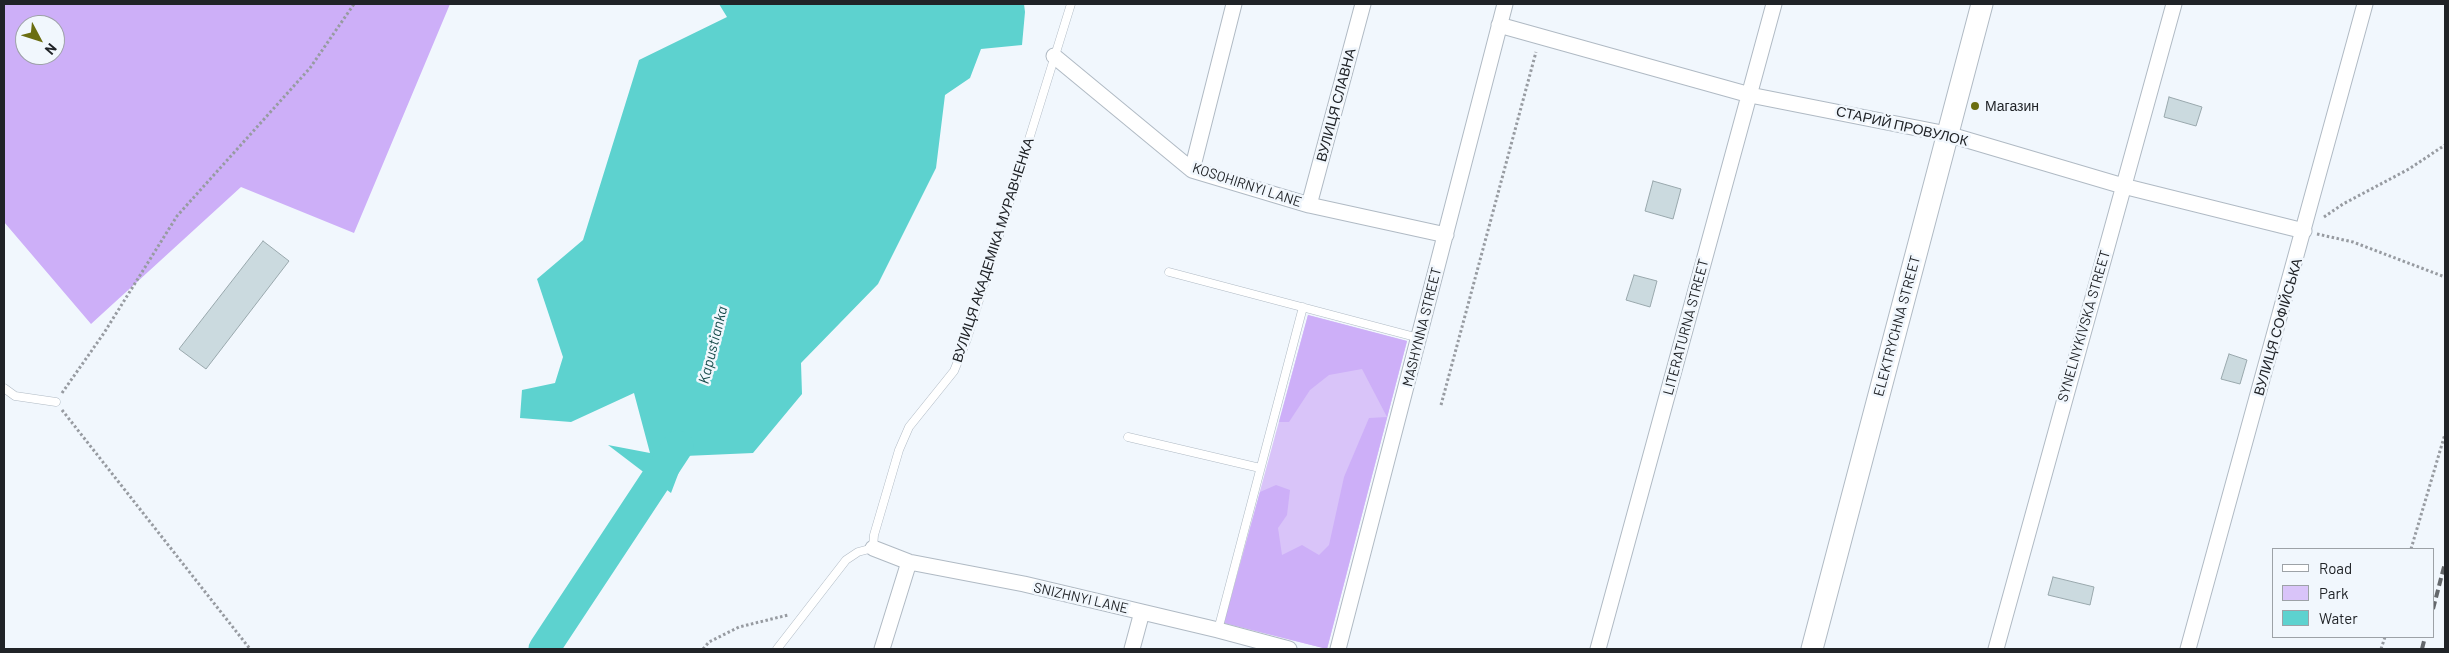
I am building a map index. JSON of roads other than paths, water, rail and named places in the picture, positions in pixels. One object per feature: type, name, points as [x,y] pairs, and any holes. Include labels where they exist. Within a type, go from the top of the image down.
[{"type":"street","points":[[1192,170],[1234,4]]},
{"type":"street","name":"ВУЛИЦЯ СЛАВНА","points":[[1309,205],[1363,4]]},
{"type":"street","name":"MASHYNNA STREET","points":[[1338,649],[1505,4]]},
{"type":"street","name":"LITERATURNA STREET","points":[[1598,649],[1774,4]]},
{"type":"street","name":"ELEKTRYCHNA STREET","points":[[1812,649],[1982,4]]},
{"type":"street","name":"SYNELNYKIVSKA STREET","points":[[1996,649],[2174,4]]},
{"type":"street","name":"ВУЛИЦЯ СОФІЙСЬКА","points":[[2188,649],[2365,4]]},
{"type":"street","name":"СТАРИЙ ПРОВУЛОК","points":[[1500,25],[1750,95],[1947,134],[2123,186],[2304,231]]},
{"type":"street","name":"KOSOHIRNYI LANE","points":[[1054,56],[1192,170],[1309,205],[1446,236]]},
{"type":"street","name":"SNIZHNYI LANE","points":[[873,548],[909,562],[1024,584],[1218,630],[1289,649]]},
{"type":"street","points":[[882,649],[909,562]]},
{"type":"street","points":[[1132,649],[1142,612]]},
{"type":"lane","name":"ВУЛИЦЯ АКАДЕМІКА МУРАВЧЕНКА","points":[[873,548],[874,535],[899,450],[909,426],[954,372],[967,339],[1071,4]]},
{"type":"lane","points":[[1169,272],[1420,338]]},
{"type":"lane","points":[[1218,630],[1303,307]]},
{"type":"lane","points":[[4,388],[15,396],[56,402]]},
{"type":"lane","points":[[1128,437],[1260,468]]},
{"type":"lane","points":[[777,649],[846,560],[858,552],[873,548]]},
{"type":"water","points":[[719,4],[1024,4],[1025,12],[1022,45],[981,49],[970,78],[945,95],[936,168],[878,284],[801,363],[802,394],[753,453],[685,456],[671,493],[608,445],[650,453],[634,393],[571,422],[520,418],[522,390],[555,383],[563,357],[537,279],[583,240],[639,60],[727,17]]},
{"type":"waterway","name":"Kapustianka","points":[[544,649],[678,446]]},
{"type":"railway","points":[[2434,605],[2445,563]]},
{"type":"railway","points":[[2422,649],[2425,638]]},
{"type":"place","name":"Магазин","points":[[1975,106]]}]
